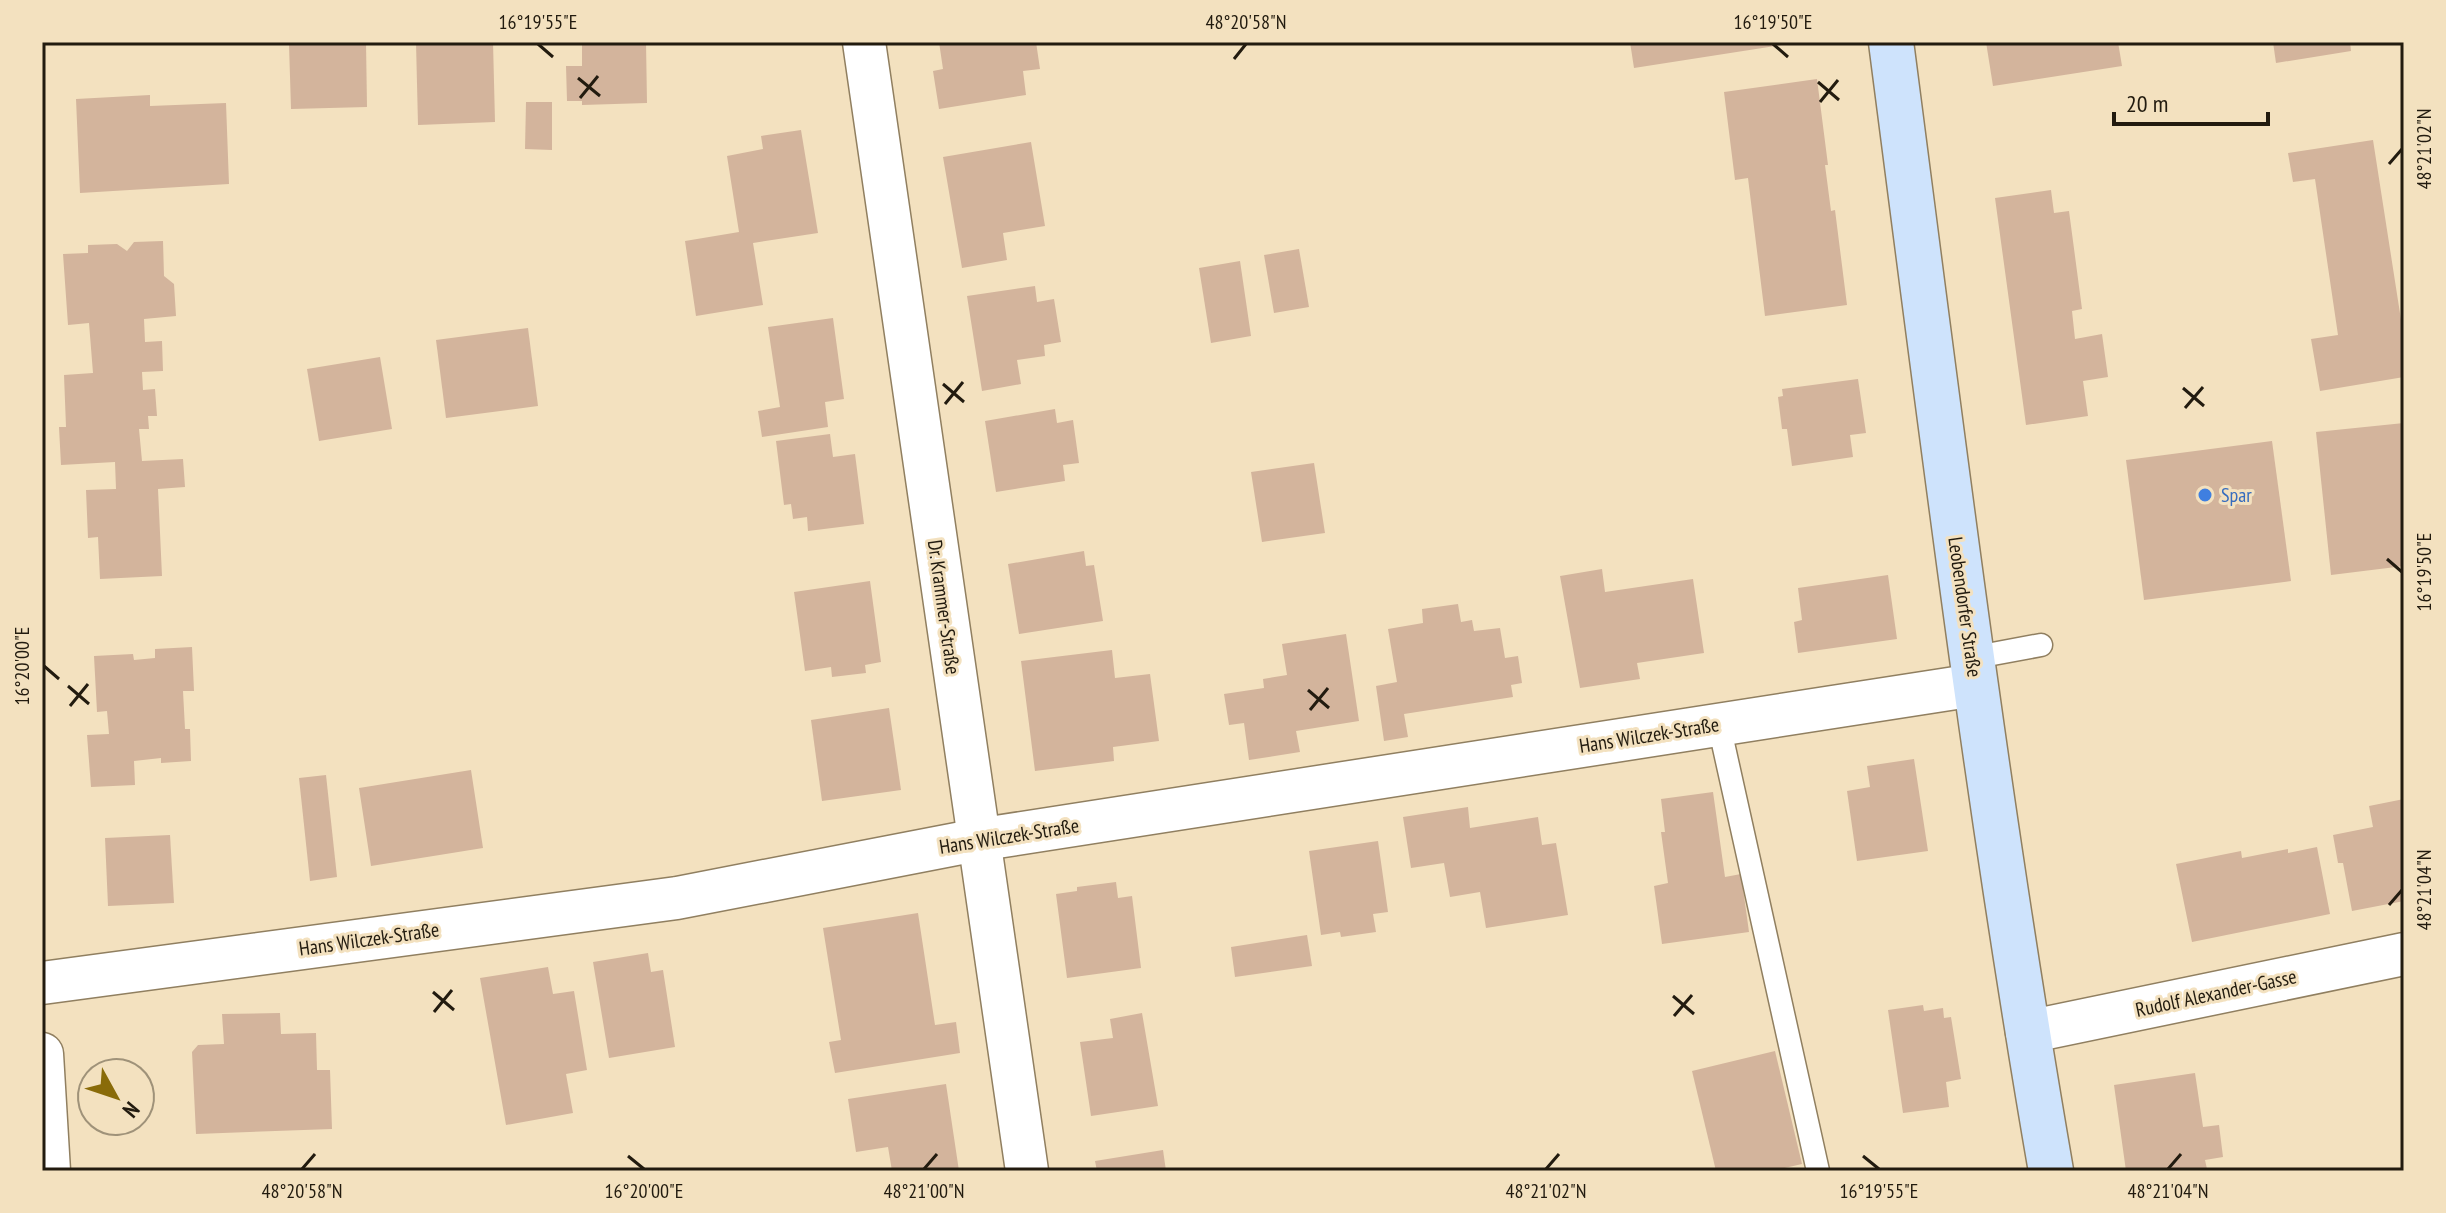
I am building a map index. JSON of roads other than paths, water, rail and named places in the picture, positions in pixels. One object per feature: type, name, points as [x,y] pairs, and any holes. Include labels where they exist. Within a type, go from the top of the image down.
[{"type":"main road","name":"Leobendorfer Straße","points":[[1891,42],[1973,671],[2051,1171]]},
{"type":"street","name":"Dr. Krammer-Straße","points":[[864,42],[1027,1171]]},
{"type":"street","name":"Hans Wilczek-Straße","points":[[42,983],[677,898],[977,840],[1719,725],[1973,671]]},
{"type":"street","name":"Rudolf Alexander-Gasse","points":[[2027,1032],[2404,954]]},
{"type":"street","points":[[42,1054],[49,1171]]},
{"type":"lane","points":[[1973,671],[2041,645]]},
{"type":"lane","points":[[1719,725],[1818,1171]]},
{"type":"place","name":"Spar","points":[[2205,495]]}]
